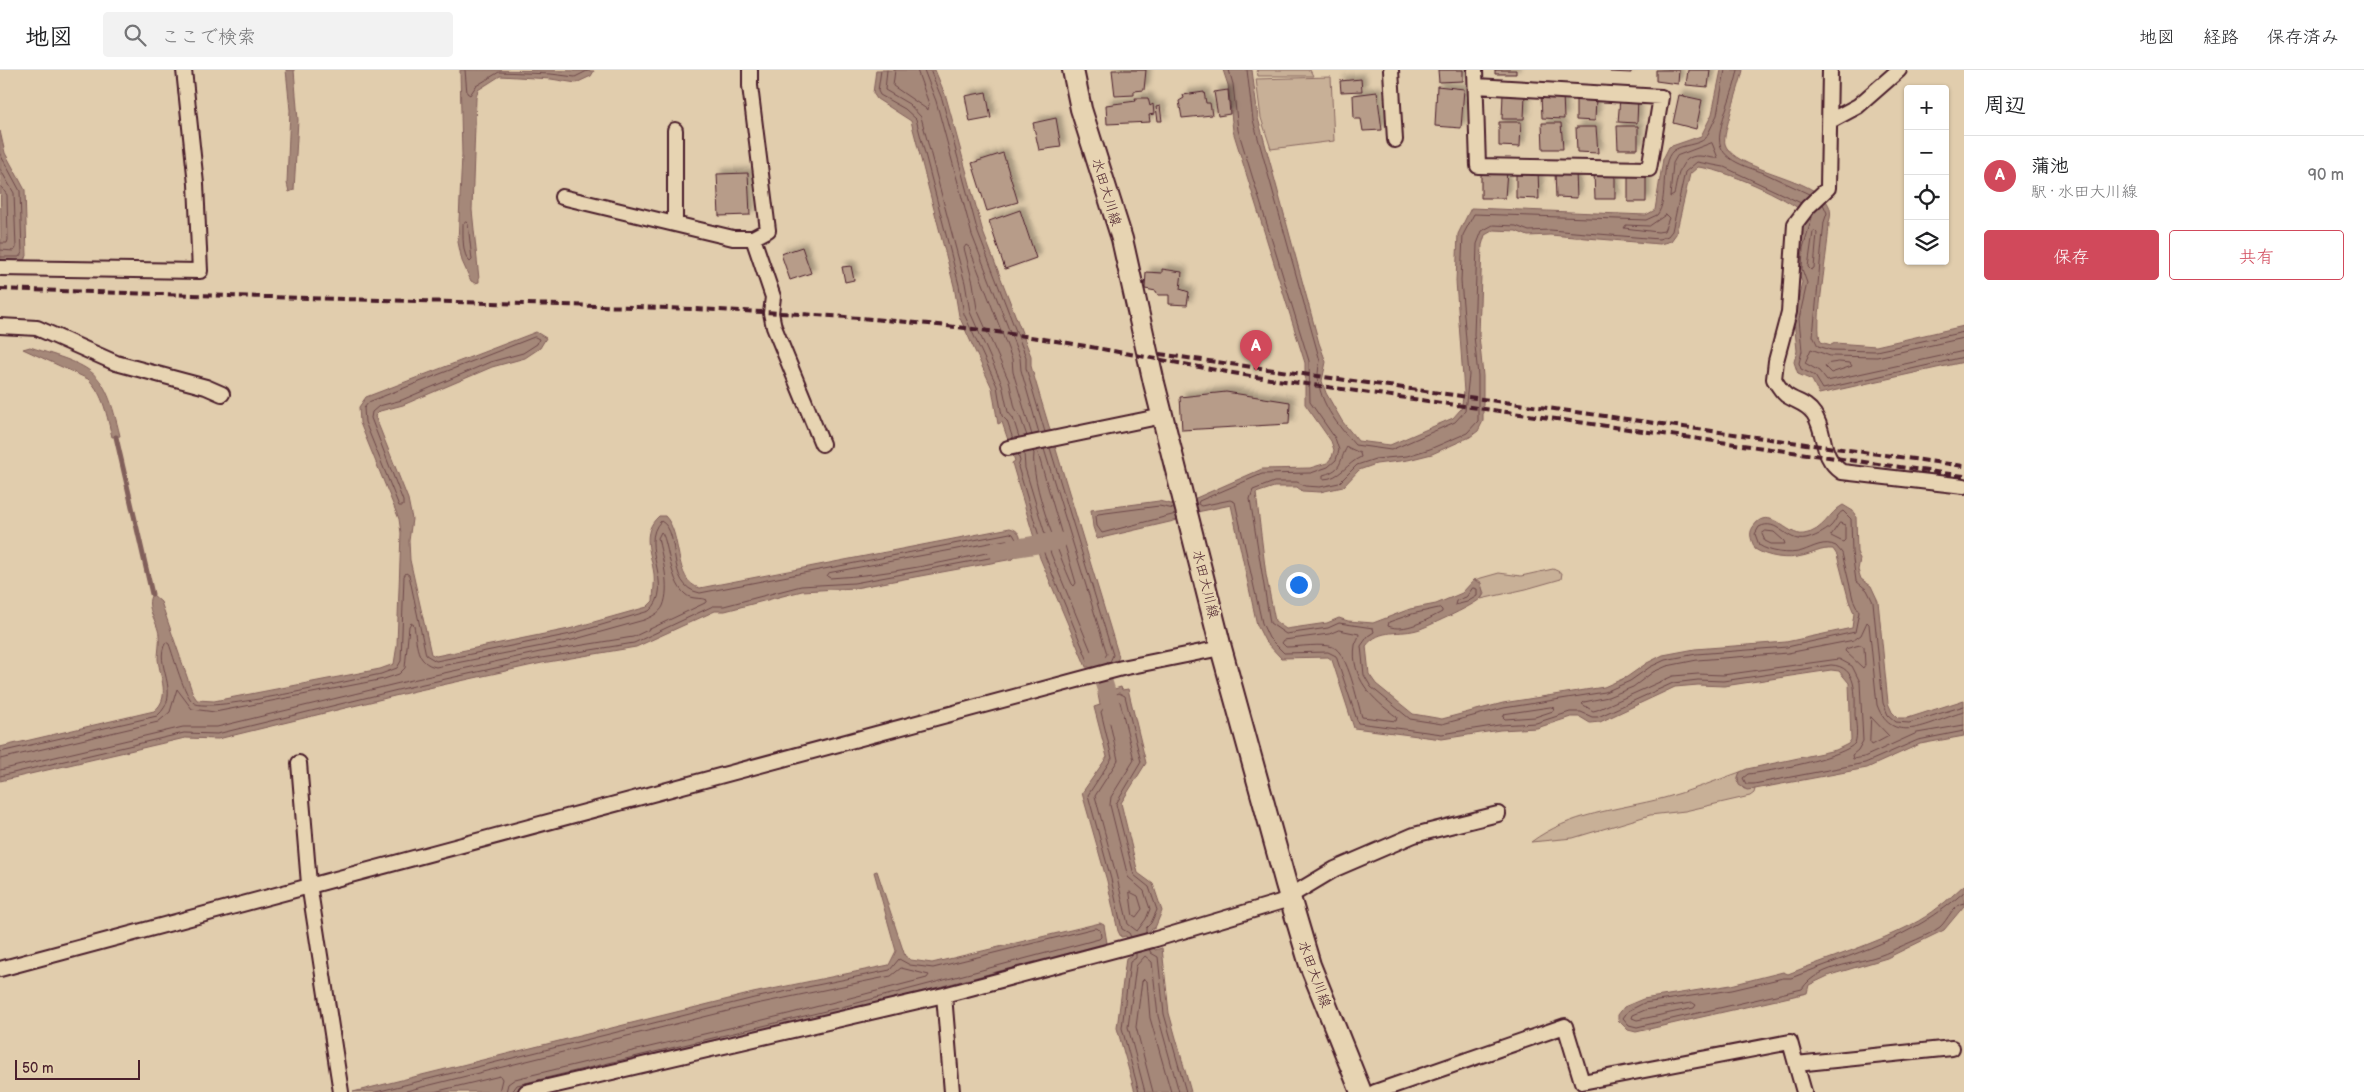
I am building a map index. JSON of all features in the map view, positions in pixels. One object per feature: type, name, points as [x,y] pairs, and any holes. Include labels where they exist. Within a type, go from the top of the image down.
[{"type":"main road","name":"水田大川線","points":[[1073,70],[1081,109],[1122,239],[1163,416],[1222,648],[1290,897],[1310,965],[1361,1092]]},
{"type":"street","points":[[0,268],[200,271],[196,184],[184,70]]},
{"type":"street","points":[[562,197],[734,238],[753,238],[768,230],[750,86],[750,70]]},
{"type":"street","points":[[1391,70],[1395,140]]},
{"type":"street","points":[[1475,70],[1478,166],[1649,169],[1662,97],[1476,86]]},
{"type":"street","points":[[1830,70],[1828,188],[1808,207],[1795,224],[1789,312],[1776,361],[1774,379],[1783,393],[1808,405],[1816,416],[1828,458],[1842,472],[1964,486]]},
{"type":"street","points":[[1830,121],[1858,106],[1899,70]]},
{"type":"street","points":[[675,130],[675,223]]},
{"type":"street","points":[[753,238],[773,297],[771,312],[774,327],[822,444]]},
{"type":"street","points":[[0,326],[37,328],[116,363],[206,387],[222,394]]},
{"type":"street","points":[[1008,448],[1163,416]]},
{"type":"street","points":[[0,968],[1072,681],[1122,668],[1222,648]]},
{"type":"street","points":[[299,763],[309,884],[341,1092]]},
{"type":"street","points":[[526,1092],[944,995],[1156,939],[1290,897],[1295,891],[1335,869],[1414,835],[1498,814]]},
{"type":"street","points":[[944,995],[952,1092]]},
{"type":"street","points":[[1375,1092],[1565,1026],[1582,1082],[1790,1042],[1804,1092]]},
{"type":"street","points":[[1796,1064],[1952,1048]]},
{"type":"shaded area","points":[[1257,70],[1310,70],[1313,76],[1258,76]]},
{"type":"shaded area","points":[[1331,77],[1334,141],[1271,149],[1261,118],[1256,79]]},
{"type":"shaded area","points":[[1553,569],[1562,573],[1561,579],[1481,599],[1484,594],[1480,581],[1474,580],[1499,573],[1521,576]]},
{"type":"shaded area","points":[[1740,772],[1737,782],[1744,789],[1755,789],[1754,793],[1750,796],[1685,811],[1650,815],[1573,838],[1531,842],[1546,832],[1578,818],[1674,795]]},
{"type":"water","points":[[286,70],[294,70],[298,120],[294,190],[289,192],[287,183],[290,110]]},
{"type":"water","points":[[460,70],[594,71],[591,76],[576,83],[551,79],[500,76],[478,90],[476,98],[472,210],[479,279],[479,282],[475,283],[471,281],[462,261],[458,242],[462,155]]},
{"type":"water","points":[[876,70],[935,70],[946,97],[983,232],[1031,356],[1031,366],[1119,657],[1115,663],[1093,673],[1090,667],[1086,667],[1040,558],[1012,463],[1015,461],[1002,422],[998,424],[992,388],[959,316],[954,286],[911,121],[877,99],[873,93]]},
{"type":"water","points":[[1223,70],[1252,70],[1258,118],[1319,343],[1326,362],[1322,381],[1326,393],[1342,421],[1358,441],[1390,445],[1453,418],[1461,409],[1464,392],[1456,281],[1458,234],[1471,208],[1646,215],[1655,210],[1663,159],[1669,147],[1701,136],[1712,114],[1721,70],[1743,70],[1725,139],[1725,144],[1733,155],[1748,164],[1806,186],[1821,196],[1830,207],[1819,321],[1821,342],[1831,345],[1835,343],[1876,346],[1964,326],[1964,362],[1819,394],[1812,380],[1798,374],[1794,362],[1797,351],[1794,319],[1802,282],[1797,270],[1801,232],[1804,219],[1808,215],[1770,192],[1739,178],[1710,169],[1698,167],[1690,174],[1676,234],[1671,241],[1660,244],[1550,235],[1528,236],[1516,231],[1494,230],[1485,235],[1482,245],[1479,335],[1483,376],[1483,421],[1478,431],[1470,437],[1432,454],[1408,460],[1376,464],[1359,470],[1343,487],[1320,492],[1302,491],[1297,487],[1274,487],[1256,493],[1266,575],[1275,621],[1286,629],[1327,623],[1339,618],[1348,621],[1373,623],[1410,609],[1436,604],[1462,593],[1474,580],[1481,583],[1483,593],[1479,600],[1420,629],[1378,636],[1366,646],[1369,674],[1376,684],[1413,714],[1442,719],[1503,703],[1604,687],[1627,677],[1647,663],[1663,655],[1695,649],[1786,642],[1852,628],[1854,613],[1837,555],[1833,549],[1820,550],[1790,558],[1778,557],[1755,549],[1751,535],[1753,527],[1765,518],[1772,519],[1798,534],[1811,532],[1821,526],[1833,512],[1843,505],[1853,511],[1856,517],[1857,552],[1860,559],[1858,570],[1861,579],[1871,586],[1878,601],[1888,703],[1892,712],[1898,718],[1908,718],[1964,700],[1964,736],[1920,744],[1867,768],[1755,789],[1747,790],[1739,785],[1738,777],[1740,772],[1747,769],[1836,750],[1848,744],[1851,740],[1849,683],[1839,671],[1831,670],[1724,686],[1698,685],[1675,687],[1600,722],[1590,723],[1580,717],[1571,717],[1537,728],[1500,730],[1442,739],[1354,728],[1332,660],[1328,657],[1281,658],[1265,641],[1257,625],[1231,505],[1197,512],[1174,521],[1097,539],[1091,510],[1159,501],[1171,504],[1196,498],[1262,469],[1310,468],[1327,463],[1332,457],[1334,450],[1331,441],[1305,404],[1305,363],[1233,131],[1228,85]]},
{"type":"water","points":[[0,131],[5,153],[25,190],[27,256],[22,262],[2,262],[1,259]]},
{"type":"water","points":[[536,332],[546,338],[540,348],[525,358],[492,367],[403,405],[380,411],[375,416],[408,499],[412,519],[409,541],[410,560],[431,654],[436,656],[569,629],[647,607],[653,601],[654,581],[648,536],[653,522],[659,516],[665,516],[671,524],[686,577],[691,584],[700,588],[1010,528],[1019,534],[1021,541],[1020,553],[1013,559],[855,588],[802,591],[725,611],[715,611],[636,647],[542,663],[415,691],[218,739],[185,738],[0,781],[0,747],[154,711],[159,706],[162,700],[163,687],[158,659],[159,635],[150,609],[152,594],[161,602],[193,694],[197,700],[214,701],[380,669],[394,664],[397,645],[401,533],[399,519],[360,423],[359,407],[366,397]]},
{"type":"water","points":[[30,347],[69,360],[93,374],[101,383],[108,396],[120,436],[112,437],[101,399],[88,379],[23,349]]},
{"type":"water","points":[[1121,687],[1122,690],[1128,689],[1146,763],[1121,803],[1138,873],[1153,884],[1162,911],[1155,928],[1150,930],[1155,950],[1162,948],[1169,1013],[1191,1092],[1135,1092],[1117,1028],[1126,958],[1132,955],[1126,936],[1121,937],[1118,931],[1107,881],[1082,793],[1107,757],[1094,707],[1100,705],[1098,694]]},
{"type":"water","points":[[877,871],[905,956],[911,960],[932,963],[1100,923],[1104,925],[1107,943],[843,1012],[509,1092],[353,1092],[753,993],[889,965],[896,951],[874,872]]},
{"type":"water","points":[[1964,885],[1964,906],[1944,930],[1887,958],[1830,975],[1809,985],[1807,993],[1636,1032],[1628,1030],[1618,1020],[1618,1015],[1624,1007],[1643,999],[1731,985],[1783,972],[1788,974],[1866,945],[1925,917]]},
{"type":"building","points":[[1112,70],[1146,70],[1144,90],[1134,91],[1134,95],[1115,96]]},
{"type":"building","points":[[1438,70],[1463,70],[1463,81],[1439,82]]},
{"type":"building","points":[[1495,70],[1516,70],[1516,74],[1495,74]]},
{"type":"building","points":[[1610,70],[1631,70],[1631,73],[1610,72]]},
{"type":"building","points":[[1656,70],[1679,70],[1678,84],[1656,81]]},
{"type":"building","points":[[1688,70],[1710,70],[1708,87],[1686,85]]},
{"type":"building","points":[[1361,79],[1362,91],[1341,92],[1340,81]]},
{"type":"building","points":[[1437,86],[1464,89],[1461,128],[1435,126]]},
{"type":"building","points":[[1228,90],[1230,114],[1218,116],[1214,92]]},
{"type":"building","points":[[986,92],[991,118],[970,122],[965,96]]},
{"type":"building","points":[[1204,92],[1206,103],[1210,103],[1212,115],[1182,118],[1179,101],[1184,98],[1183,95]]},
{"type":"building","points":[[1377,92],[1382,130],[1363,131],[1361,119],[1354,119],[1353,95]]},
{"type":"building","points":[[1503,93],[1525,94],[1524,119],[1502,119]]},
{"type":"building","points":[[1541,94],[1563,94],[1564,119],[1542,118]]},
{"type":"building","points":[[1679,95],[1702,100],[1696,129],[1673,123]]},
{"type":"building","points":[[1576,96],[1596,97],[1595,121],[1576,120]]},
{"type":"building","points":[[1135,98],[1148,98],[1150,106],[1153,104],[1154,114],[1149,115],[1150,122],[1107,124],[1106,105],[1136,101]]},
{"type":"building","points":[[1620,98],[1638,98],[1637,123],[1618,122]]},
{"type":"building","points":[[1160,106],[1162,121],[1158,121],[1156,107]]},
{"type":"building","points":[[1056,118],[1061,147],[1039,150],[1033,123]]},
{"type":"building","points":[[1499,122],[1521,122],[1520,147],[1499,146]]},
{"type":"building","points":[[1542,123],[1561,123],[1563,149],[1543,149]]},
{"type":"building","points":[[1617,126],[1638,126],[1638,149],[1618,149]]},
{"type":"building","points":[[1576,127],[1596,127],[1598,153],[1577,152]]},
{"type":"building","points":[[1003,153],[1018,202],[987,211],[972,163]]},
{"type":"building","points":[[1481,170],[1507,170],[1505,198],[1481,198]]},
{"type":"building","points":[[1516,170],[1538,170],[1539,199],[1516,198]]},
{"type":"building","points":[[1555,172],[1576,172],[1577,198],[1556,197]]},
{"type":"building","points":[[1615,172],[1615,199],[1595,199],[1594,173]]},
{"type":"building","points":[[748,173],[750,215],[719,216],[717,174]]},
{"type":"building","points":[[1628,173],[1646,174],[1646,202],[1628,202]]},
{"type":"building","points":[[1020,210],[1036,258],[1005,269],[989,221]]},
{"type":"building","points":[[802,247],[811,273],[790,280],[781,254]]},
{"type":"building","points":[[851,266],[854,280],[845,282],[842,267]]},
{"type":"building","points":[[1162,269],[1182,272],[1180,289],[1189,292],[1187,305],[1169,304],[1169,295],[1158,295],[1156,291],[1145,289],[1146,272],[1162,273]]},
{"type":"building","points":[[1226,392],[1290,402],[1289,424],[1182,430],[1180,397]]},
{"type":"waterway","points":[[116,437],[152,594]]},
{"type":"waterway","points":[[997,551],[1058,541]]},
{"type":"waterway","points":[[1096,658],[1114,715]]},
{"type":"railway","points":[[0,289],[688,309],[849,317],[956,327],[1031,337],[1256,377],[1964,476]]},
{"type":"railway","points":[[1159,354],[1964,466]]},
{"type":"place","name":"蒲池","points":[[1256,371]]}]
